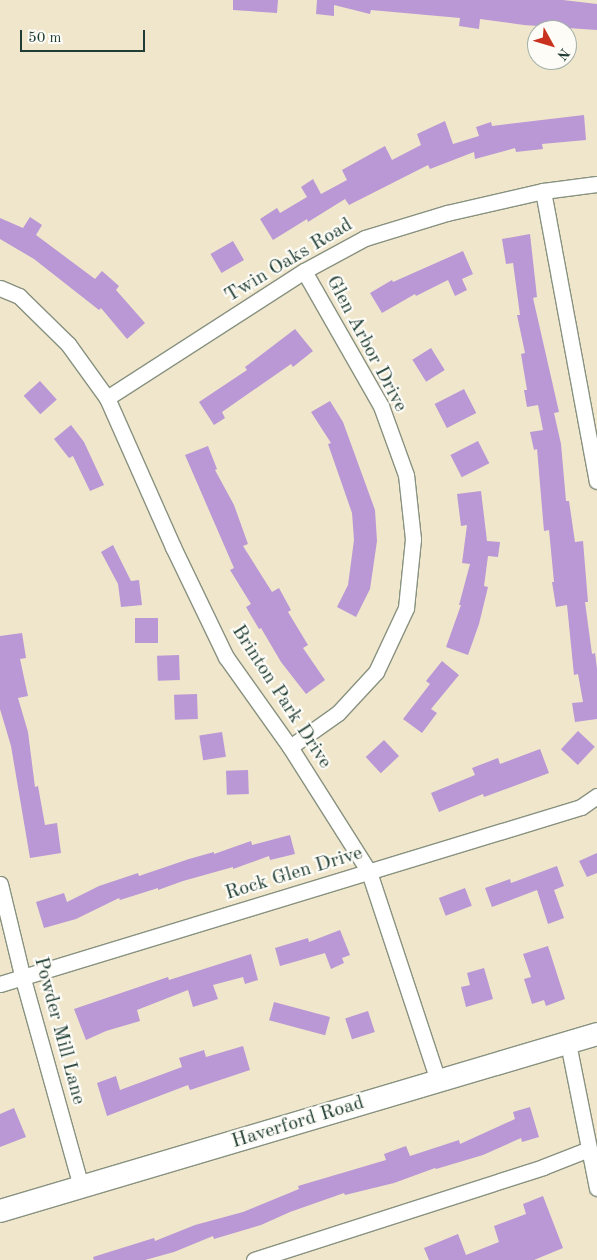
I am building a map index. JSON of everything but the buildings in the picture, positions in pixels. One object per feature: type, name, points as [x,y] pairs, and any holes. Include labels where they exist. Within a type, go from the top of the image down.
[{"type":"main road","name":"Haverford Road","points":[[0,1212],[597,1034]]},
{"type":"street","name":"Twin Oaks Road","points":[[108,398],[304,271],[365,238],[447,213],[543,191],[597,184]]},
{"type":"street","points":[[543,191],[597,481]]},
{"type":"street","name":"Glen Arbor Drive","points":[[290,747],[338,713],[376,672],[406,608],[413,539],[406,475],[381,406],[304,271]]},
{"type":"street","name":"Brinton Park Drive","points":[[0,288],[19,296],[68,344],[108,398],[173,547],[226,656],[290,747],[369,872],[438,1081]]},
{"type":"street","name":"Rock Glen Drive","points":[[0,984],[23,979],[580,807],[597,796]]},
{"type":"street","name":"Powder Mill Lane","points":[[0,884],[23,979],[81,1187]]},
{"type":"street","points":[[568,1043],[597,1188]]},
{"type":"street","points":[[254,1260],[543,1167],[589,1149]]}]
